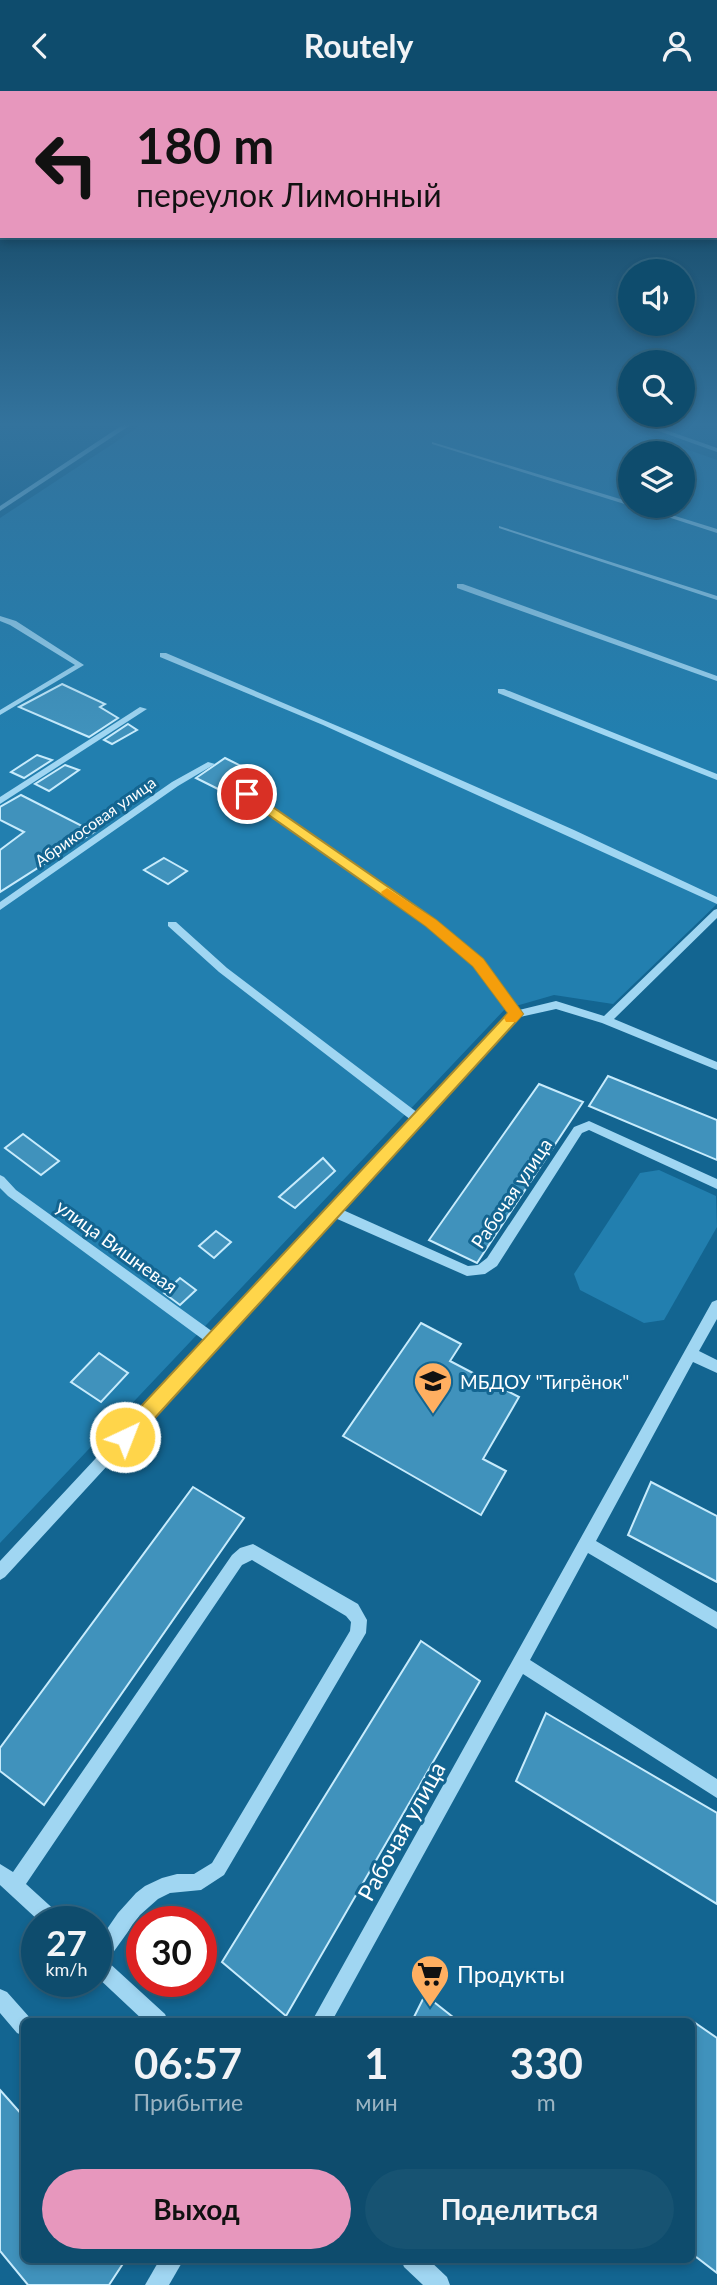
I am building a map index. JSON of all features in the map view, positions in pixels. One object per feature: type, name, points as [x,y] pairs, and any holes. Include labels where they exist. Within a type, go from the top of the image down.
[{"type":"street","points":[[501,527],[717,598]]},
{"type":"street","points":[[460,586],[717,680]]},
{"type":"street","points":[[0,618],[13,623],[80,665],[0,713]]},
{"type":"street","points":[[163,655],[235,683],[376,745],[620,854],[717,901]]},
{"type":"street","points":[[501,691],[717,777]]},
{"type":"street","points":[[0,801],[142,709]]},
{"type":"street","name":"Абрикосовая улица","points":[[0,907],[175,784],[211,764]]},
{"type":"street","points":[[247,794],[431,923],[478,963],[516,1014]]},
{"type":"street","points":[[606,1020],[717,912]]},
{"type":"street","points":[[172,924],[223,970],[418,1119]]},
{"type":"street","points":[[0,1572],[516,1014],[556,1005],[606,1020],[717,1066]]},
{"type":"street","name":"Рабочая улица","points":[[333,1211],[467,1271],[480,1271],[492,1262],[578,1130],[589,1125],[717,1184]]},
{"type":"street","name":"улица Вишневая","points":[[0,1180],[12,1193],[214,1340]]},
{"type":"street","name":"Рабочая улица","points":[[324,2018],[717,1306]]},
{"type":"street","points":[[691,1354],[717,1367]]},
{"type":"street","points":[[587,1544],[717,1621]]},
{"type":"street","points":[[14,1886],[237,1560],[245,1553],[253,1552],[352,1610],[359,1620],[358,1633],[218,1869],[206,1879],[191,1885],[166,1885],[151,1892],[112,1940]]},
{"type":"street","points":[[521,1663],[717,1789]]},
{"type":"street","points":[[0,1873],[36,1906]]},
{"type":"street","points":[[112,1977],[155,2018]]},
{"type":"street","points":[[0,1999],[21,2022]]},
{"type":"street","points":[[156,2285],[170,2263]]},
{"type":"street","points":[[416,2263],[439,2285]]},
{"type":"shaded area","points":[[0,526],[717,526],[717,904],[613,1004],[554,995],[505,1009],[0,1543]]},
{"type":"shaded area","points":[[659,1170],[716,1196],[717,1227],[664,1320],[644,1323],[580,1290],[574,1274],[640,1173]]},
{"type":"building","points":[[62,684],[105,704],[100,707],[118,718],[89,737],[19,707]]},
{"type":"building","points":[[128,724],[137,730],[112,744],[104,740]]},
{"type":"building","points":[[37,755],[52,760],[24,778],[11,772]]},
{"type":"building","points":[[225,758],[265,778],[234,797],[196,778]]},
{"type":"building","points":[[65,765],[79,770],[49,791],[35,784]]},
{"type":"building","points":[[21,795],[94,832],[0,892],[0,850],[24,832],[0,820],[0,807]]},
{"type":"building","points":[[164,858],[187,871],[168,884],[144,870]]},
{"type":"building","points":[[608,1076],[717,1120],[717,1160],[589,1106]]},
{"type":"building","points":[[539,1084],[583,1102],[477,1263],[429,1240]]},
{"type":"building","points":[[23,1134],[59,1161],[41,1175],[5,1148]]},
{"type":"building","points":[[323,1158],[335,1171],[295,1208],[279,1197]]},
{"type":"building","points":[[216,1231],[231,1242],[214,1258],[199,1246]]},
{"type":"building","points":[[180,1278],[196,1290],[180,1305],[164,1293]]},
{"type":"building","name":"МБДОУ \"Тигрёнок\"","points":[[421,1323],[461,1344],[450,1361],[519,1397],[483,1459],[506,1471],[481,1515],[343,1436]]},
{"type":"building","points":[[99,1353],[128,1373],[101,1402],[71,1382]]},
{"type":"building","points":[[651,1482],[717,1516],[717,1582],[628,1535]]},
{"type":"building","points":[[193,1487],[244,1518],[44,1805],[0,1771],[0,1748]]},
{"type":"building","points":[[421,1641],[480,1681],[286,2016],[222,1962]]},
{"type":"building","points":[[546,1713],[717,1813],[717,1904],[516,1781]]},
{"type":"building","name":"Продукты","points":[[425,1995],[454,2018],[414,2018]]},
{"type":"building","points":[[695,2023],[717,2038],[717,2273],[695,2256]]},
{"type":"building","points":[[0,2090],[21,2114],[21,2263],[123,2263],[109,2285],[28,2285],[0,2251]]},
{"type":"slow traffic","points":[[387,892],[431,923],[478,963],[516,1014],[511,1018]]},
{"type":"place","name":"МБДОУ \"Тигрёнок\"","points":[[433,1415]]},
{"type":"place","name":"Продукты","points":[[430,2008]]},
{"type":"route","points":[[125,1437],[516,1014],[478,963],[431,923],[247,794]]}]
